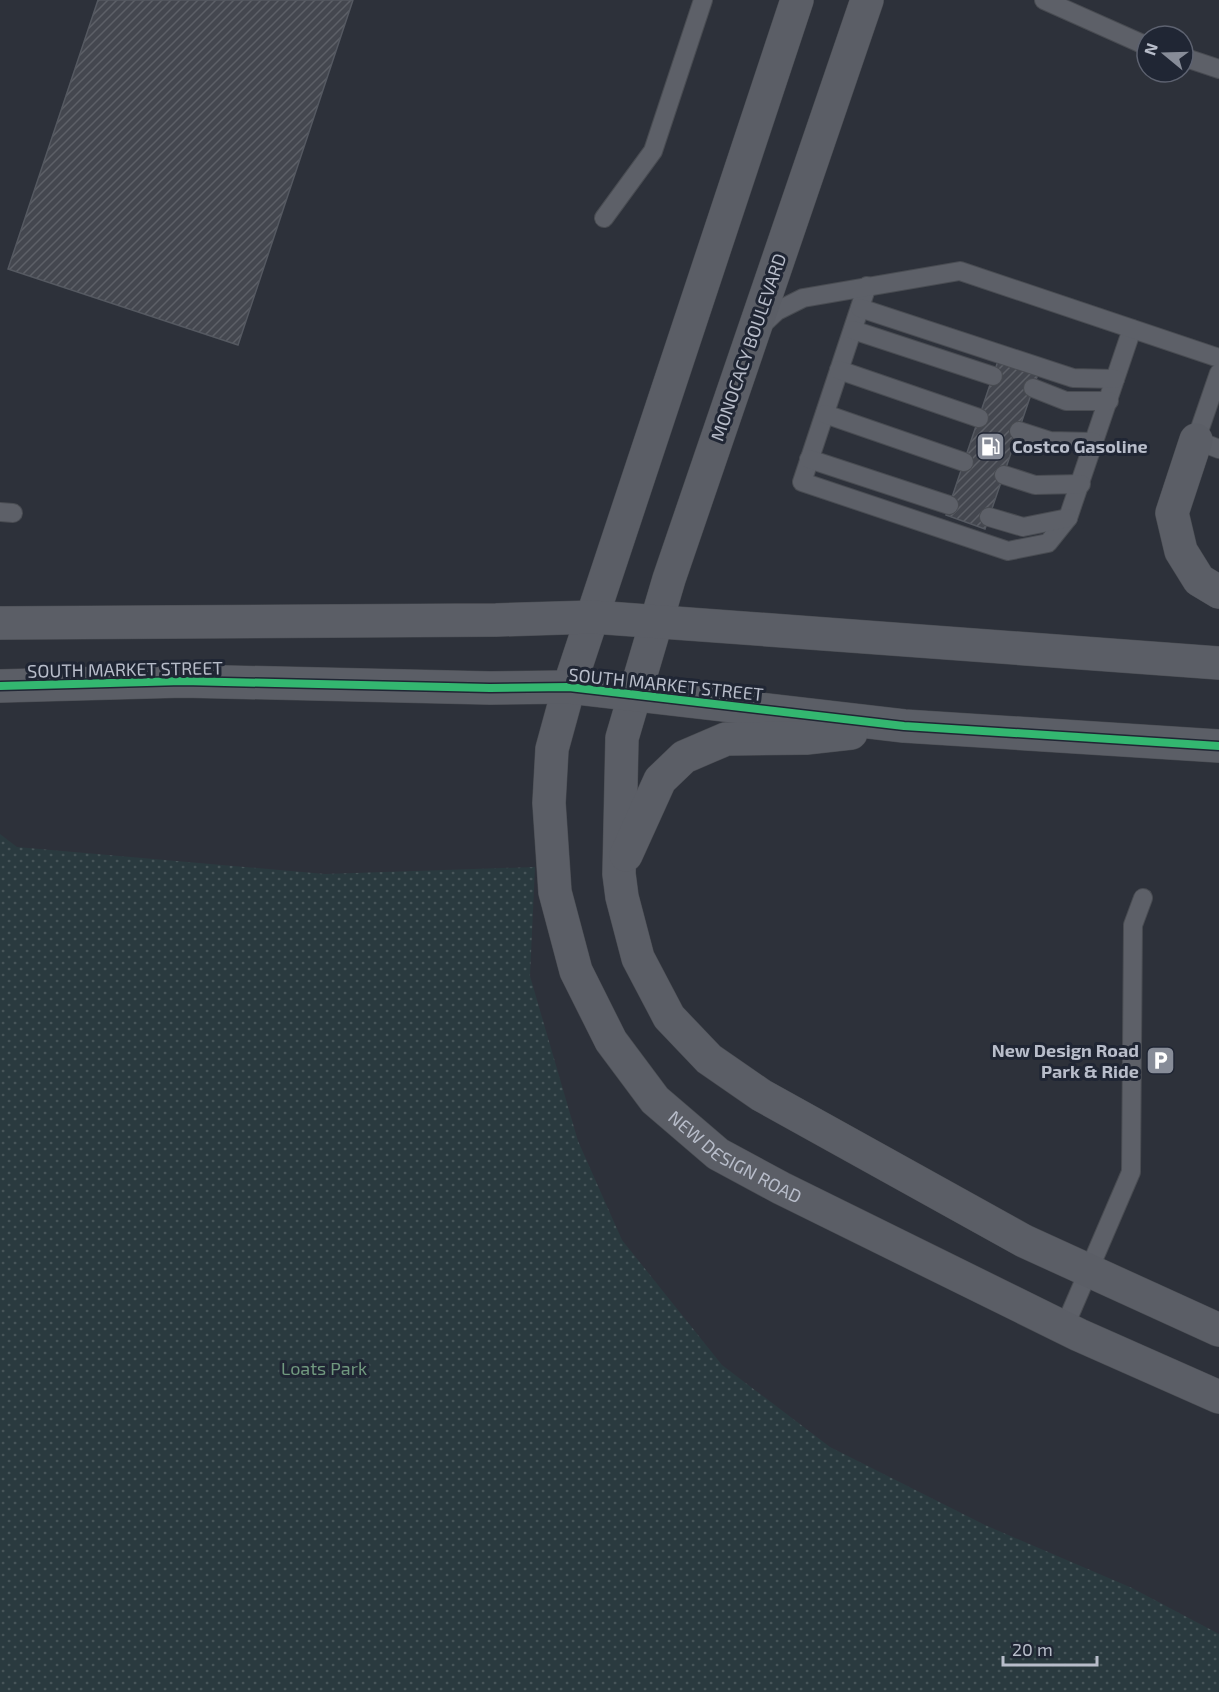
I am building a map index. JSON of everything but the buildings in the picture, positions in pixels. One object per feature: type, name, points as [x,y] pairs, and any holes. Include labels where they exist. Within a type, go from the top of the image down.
[{"type":"main road","points":[[568,687],[797,0]]},
{"type":"main road","name":"MONOCACY BOULEVARD","points":[[633,694],[656,620],[867,0]]},
{"type":"main road","points":[[1207,445],[1172,513],[1181,551],[1199,580],[1219,592]]},
{"type":"main road","points":[[0,623],[484,620],[592,617],[1219,663]]},
{"type":"main road","name":"SOUTH MARKET STREET","points":[[0,686],[183,681],[478,688],[568,687],[904,726],[1219,746]]},
{"type":"main road","name":"NEW DESIGN ROAD","points":[[568,687],[552,748],[549,803],[555,892],[576,971],[611,1041],[655,1100],[718,1154],[781,1188],[1064,1328],[1219,1397]]},
{"type":"main road","points":[[633,694],[622,738],[619,874],[622,897],[638,958],[669,1017],[709,1059],[761,1095],[1024,1241],[1219,1330]]},
{"type":"main road","points":[[619,874],[639,822],[660,780],[684,757],[726,739],[806,738],[904,726]]},
{"type":"lane","points":[[604,218],[653,151],[703,0]]},
{"type":"lane","points":[[1044,0],[1135,41]]},
{"type":"lane","points":[[1195,61],[1219,69]]},
{"type":"lane","points":[[753,334],[777,310],[803,298],[960,271],[1219,358]]},
{"type":"lane","points":[[867,286],[802,482],[1008,551],[1048,543],[1068,519],[1132,329]]},
{"type":"lane","points":[[860,308],[1073,378],[1115,379]]},
{"type":"lane","points":[[853,330],[993,376]]},
{"type":"lane","points":[[839,370],[979,418]]},
{"type":"lane","points":[[1207,445],[1219,372]]},
{"type":"lane","points":[[1033,388],[1066,401],[1109,401]]},
{"type":"lane","points":[[825,414],[964,462]]},
{"type":"lane","points":[[1019,431],[1050,441],[1094,442]]},
{"type":"lane","points":[[809,459],[949,505]]},
{"type":"lane","points":[[1004,475],[1035,485],[1081,484]]},
{"type":"lane","points":[[989,517],[1023,527],[1068,519]]},
{"type":"lane","points":[[1064,1328],[1131,1172],[1133,925],[1143,898]]},
{"type":"green space","name":"Loats Park","points":[[0,834],[17,847],[325,874],[535,867],[530,976],[578,1141],[622,1240],[722,1365],[830,1447],[985,1525],[1132,1588],[1219,1634],[1219,1692],[0,1692]]},
{"type":"cycle path","points":[[0,686],[183,681],[490,688],[569,687],[904,726],[1219,746]]},
{"type":"place","name":"Costco Gasoline","points":[[991,446]]},
{"type":"place","name":"New Design Road Park & Ride","points":[[1160,1060]]}]
